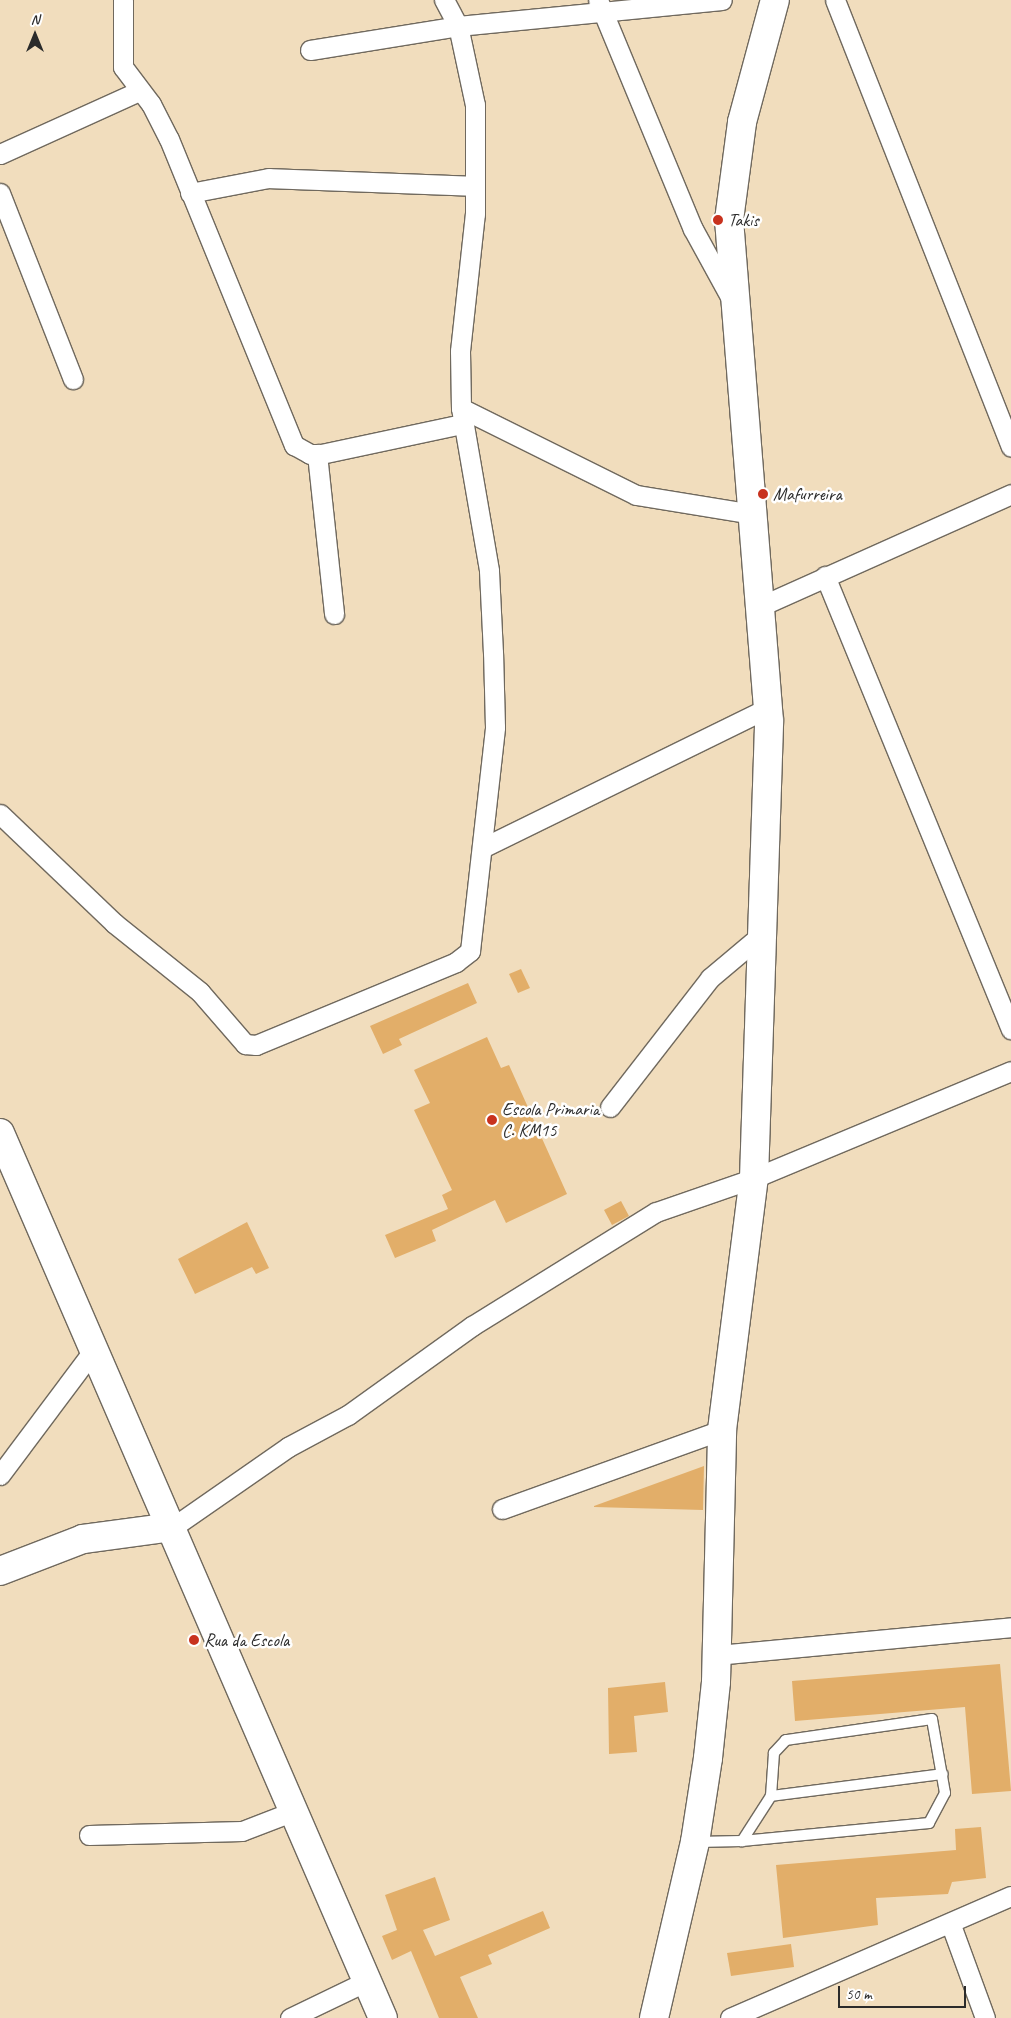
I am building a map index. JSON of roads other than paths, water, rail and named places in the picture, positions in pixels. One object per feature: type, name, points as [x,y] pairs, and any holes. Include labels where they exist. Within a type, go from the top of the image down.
[{"type":"street","points":[[123,0],[123,67],[139,91],[151,104],[190,193],[294,445],[317,454],[461,416],[636,495],[753,514]]},
{"type":"street","points":[[0,814],[114,923],[200,992],[239,1039],[251,1045],[456,962],[470,951],[484,847],[495,727],[494,653],[489,570],[461,416],[460,351],[475,186],[475,105],[458,26],[444,0]]},
{"type":"street","points":[[310,50],[458,26],[602,7],[722,0]]},
{"type":"street","points":[[654,2018],[695,1842],[717,1655],[722,1430],[754,1178],[768,708],[729,220],[732,175],[775,0]]},
{"type":"street","points":[[835,0],[1011,446]]},
{"type":"street","points":[[602,7],[693,229],[736,308]]},
{"type":"street","points":[[0,154],[139,91]]},
{"type":"street","points":[[190,193],[269,178],[475,186]]},
{"type":"street","points":[[0,193],[73,379]]},
{"type":"street","points":[[317,454],[334,614]]},
{"type":"street","points":[[761,606],[1011,494]]},
{"type":"street","points":[[826,576],[1011,1029]]},
{"type":"street","points":[[484,847],[768,708]]},
{"type":"street","points":[[610,1107],[710,978],[761,935]]},
{"type":"street","points":[[0,1571],[83,1539],[173,1527],[288,1447],[348,1415],[472,1326],[656,1212],[754,1178],[1011,1071]]},
{"type":"street","points":[[0,1133],[92,1352],[173,1527],[383,2018]]},
{"type":"street","points":[[0,1475],[92,1352]]},
{"type":"street","points":[[502,1510],[722,1430]]},
{"type":"street","points":[[717,1655],[1011,1627]]},
{"type":"street","points":[[89,1835],[242,1831],[294,1811]]},
{"type":"street","points":[[730,2018],[951,1925],[1011,1896]]},
{"type":"street","points":[[951,1925],[985,2018]]},
{"type":"street","points":[[290,2018],[367,1981]]},
{"type":"lane","points":[[695,1842],[742,1841],[929,1823],[945,1792],[934,1725],[926,1718],[786,1740],[774,1752],[771,1796],[742,1841]]},
{"type":"lane","points":[[771,1796],[943,1774]]},
{"type":"place","name":"Takis","points":[[718,220]]},
{"type":"place","name":"Mafurreira","points":[[763,494]]},
{"type":"place","name":"Escola Primaria C. KM15","points":[[492,1120]]},
{"type":"place","name":"Rua da Escola","points":[[194,1640]]}]
